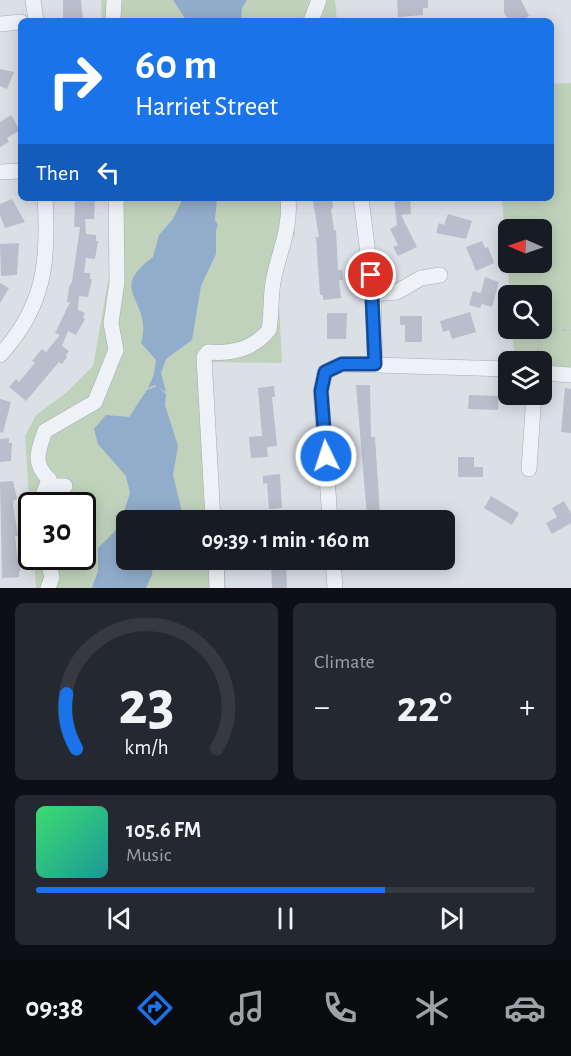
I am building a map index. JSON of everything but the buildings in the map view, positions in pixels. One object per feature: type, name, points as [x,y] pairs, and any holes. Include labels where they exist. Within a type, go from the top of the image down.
[{"type":"street","points":[[33,0],[36,18]]},
{"type":"street","points":[[113,18],[114,0]]},
{"type":"street","points":[[312,18],[319,0]]},
{"type":"street","points":[[0,24],[18,22]]},
{"type":"street","points":[[0,172],[18,171]]},
{"type":"street","points":[[0,355],[25,323],[43,281],[48,247],[45,201]]},
{"type":"street","points":[[43,492],[49,486],[50,479],[39,467],[36,458],[45,431],[95,402],[116,350],[111,323],[117,282],[116,201]]},
{"type":"street","points":[[212,510],[204,357],[208,352],[221,353],[252,346],[269,330],[273,279],[284,245],[289,212],[288,201]]},
{"type":"street","points":[[361,201],[374,294],[375,364]]},
{"type":"street","points":[[374,294],[398,292],[422,278],[440,275]]},
{"type":"street","points":[[329,510],[321,391],[325,372],[342,364],[498,364]]},
{"type":"street","points":[[552,374],[571,375]]},
{"type":"street","points":[[529,469],[533,405]]},
{"type":"street","points":[[49,486],[65,486]]},
{"type":"street","points":[[48,588],[52,577],[50,570]]},
{"type":"street","points":[[216,570],[217,588]]},
{"type":"street","points":[[334,570],[335,588]]},
{"type":"path","points":[[538,351],[539,329],[571,330]]},
{"type":"green space","points":[[101,0],[335,0],[337,18],[102,18]]},
{"type":"green space","points":[[571,83],[571,368],[552,367],[552,351],[514,351],[513,339],[552,339],[552,285],[509,285],[508,273],[552,273],[552,219],[504,219],[502,201],[554,201],[554,84]]},
{"type":"green space","points":[[110,201],[290,201],[295,234],[277,266],[282,363],[210,362],[220,510],[116,510],[116,570],[225,570],[226,588],[36,588],[35,570],[96,570],[96,492],[29,492],[25,436],[36,415],[67,392],[93,366],[112,259]]},
{"type":"water","points":[[173,0],[247,0],[242,8],[241,18],[185,18]]},
{"type":"water","points":[[182,201],[217,201],[216,254],[201,286],[192,340],[166,359],[161,373],[166,392],[155,385],[148,388],[154,374],[156,360],[141,343],[142,316],[132,288],[133,279],[139,269],[153,257],[159,235],[173,219]]},
{"type":"water","points":[[157,386],[166,394],[165,405],[178,446],[173,475],[182,510],[124,510],[130,493],[126,476],[98,444],[94,429],[106,415],[129,417],[147,390]]},
{"type":"water","points":[[116,530],[116,570],[152,570],[146,588],[92,588],[98,571],[98,548]]},
{"type":"route","points":[[326,456],[321,391],[325,372],[342,364],[375,364],[374,294],[371,275]]}]
